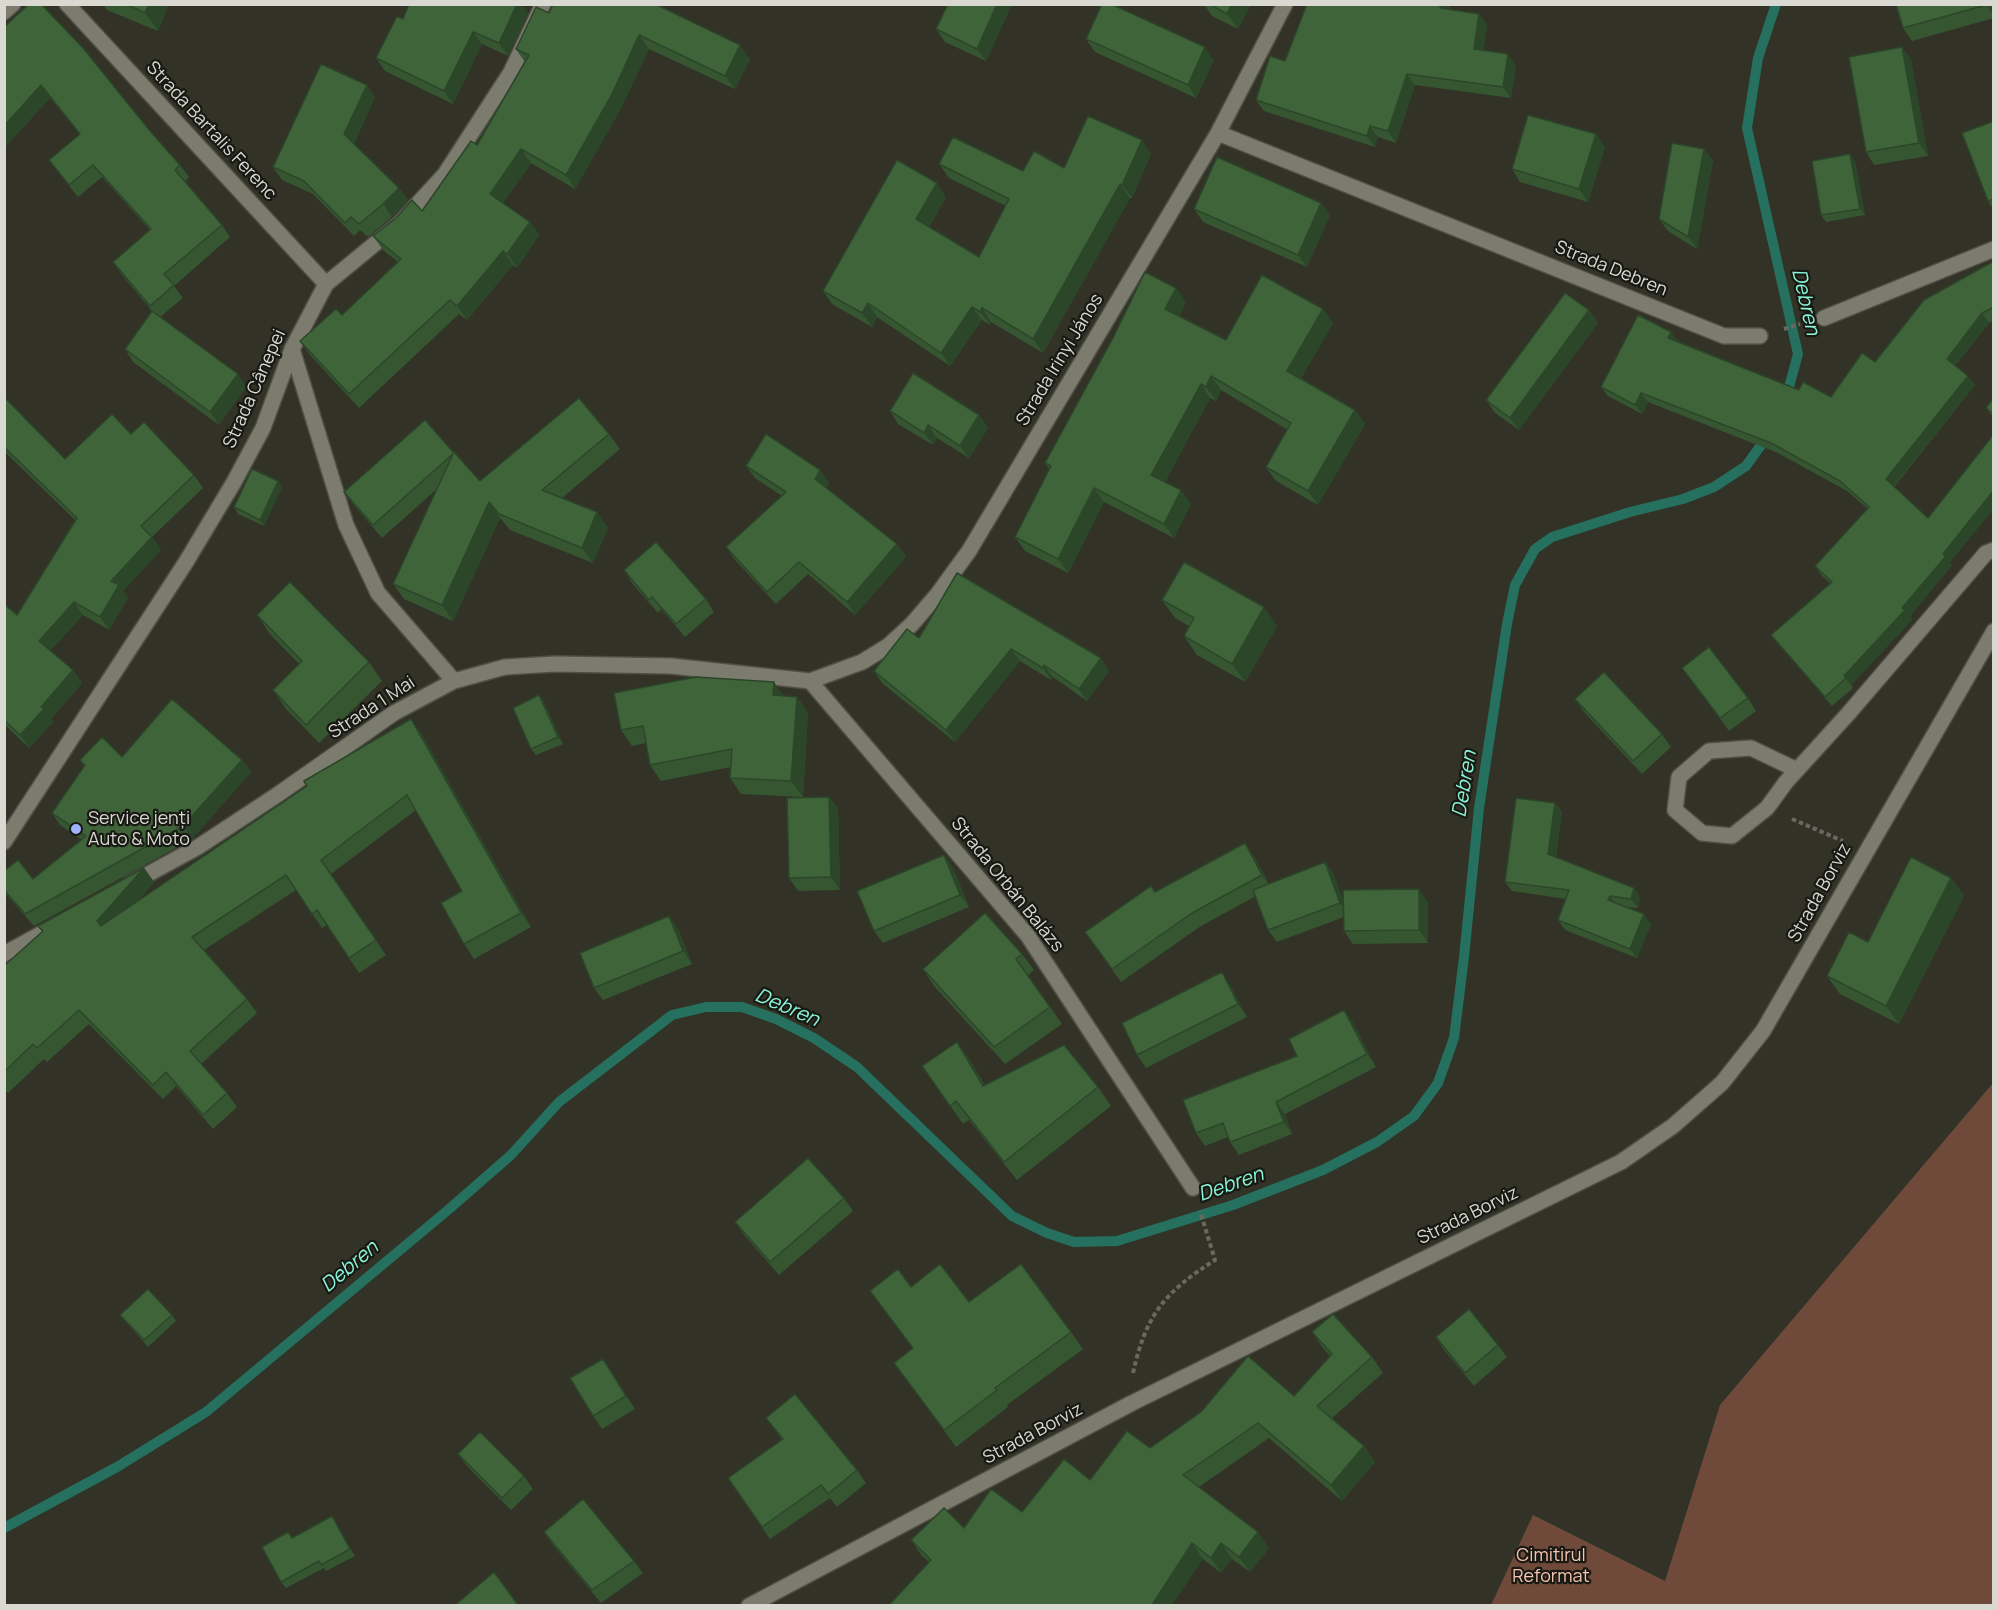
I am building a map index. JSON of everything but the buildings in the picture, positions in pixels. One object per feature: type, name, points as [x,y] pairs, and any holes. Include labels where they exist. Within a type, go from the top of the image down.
[{"type":"street","points":[[4,12],[13,4]]},
{"type":"street","name":"Strada Bartalis Ferenc","points":[[67,4],[326,284]]},
{"type":"street","name":"Strada Cânepei","points":[[4,842],[186,562],[234,482],[263,428],[292,349],[326,284],[399,224],[445,174],[511,72],[543,4]]},
{"type":"street","name":"Strada Irinyi János","points":[[810,681],[862,662],[888,646],[912,624],[937,595],[969,551],[1218,133],[1285,4]]},
{"type":"street","name":"Strada Debren","points":[[1218,133],[1724,336],[1760,336]]},
{"type":"street","points":[[1824,318],[1994,249]]},
{"type":"street","points":[[292,349],[346,525],[378,593],[454,681]]},
{"type":"street","points":[[1797,770],[1751,748],[1708,751],[1679,777],[1675,810],[1702,833],[1732,836],[1767,808],[1797,770],[1986,553],[1994,550]]},
{"type":"street","name":"Strada Borviz","points":[[749,1605],[1132,1403],[1621,1162],[1673,1126],[1722,1083],[1763,1031],[1994,631]]},
{"type":"street","name":"Strada 1 Mai","points":[[118,891],[198,847],[394,713],[454,681],[505,667],[555,664],[671,666],[810,681]]},
{"type":"street","name":"Strada Orbán Balázs","points":[[810,681],[1028,936],[1193,1188]]},
{"type":"street","points":[[4,954],[68,919]]},
{"type":"path","points":[[1760,336],[1824,318]]},
{"type":"path","points":[[1794,820],[1833,836]]},
{"type":"path","points":[[1132,1403],[1132,1377],[1146,1328],[1173,1289],[1215,1260],[1193,1188]]},
{"type":"green space","name":"Cimitirul Reformat","points":[[1993,1083],[1993,1605],[1491,1605],[1533,1515],[1665,1581],[1720,1405]]},
{"type":"waterway","name":"Debren","points":[[1776,4],[1758,58],[1747,128],[1798,354],[1786,398]]},
{"type":"waterway","name":"Debren","points":[[4,1528],[117,1467],[206,1412],[511,1155],[559,1102],[672,1015],[706,1007],[742,1007],[776,1019],[814,1038],[857,1067],[1012,1216],[1047,1233],[1074,1242],[1117,1241],[1233,1205],[1323,1170],[1377,1142],[1414,1116],[1438,1083],[1454,1038],[1479,808],[1515,585],[1535,549],[1552,537],[1630,512],[1683,499],[1714,487],[1746,466],[1769,434]]},
{"type":"place","name":"Service jenți Auto & Moto","points":[[76,829]]}]
